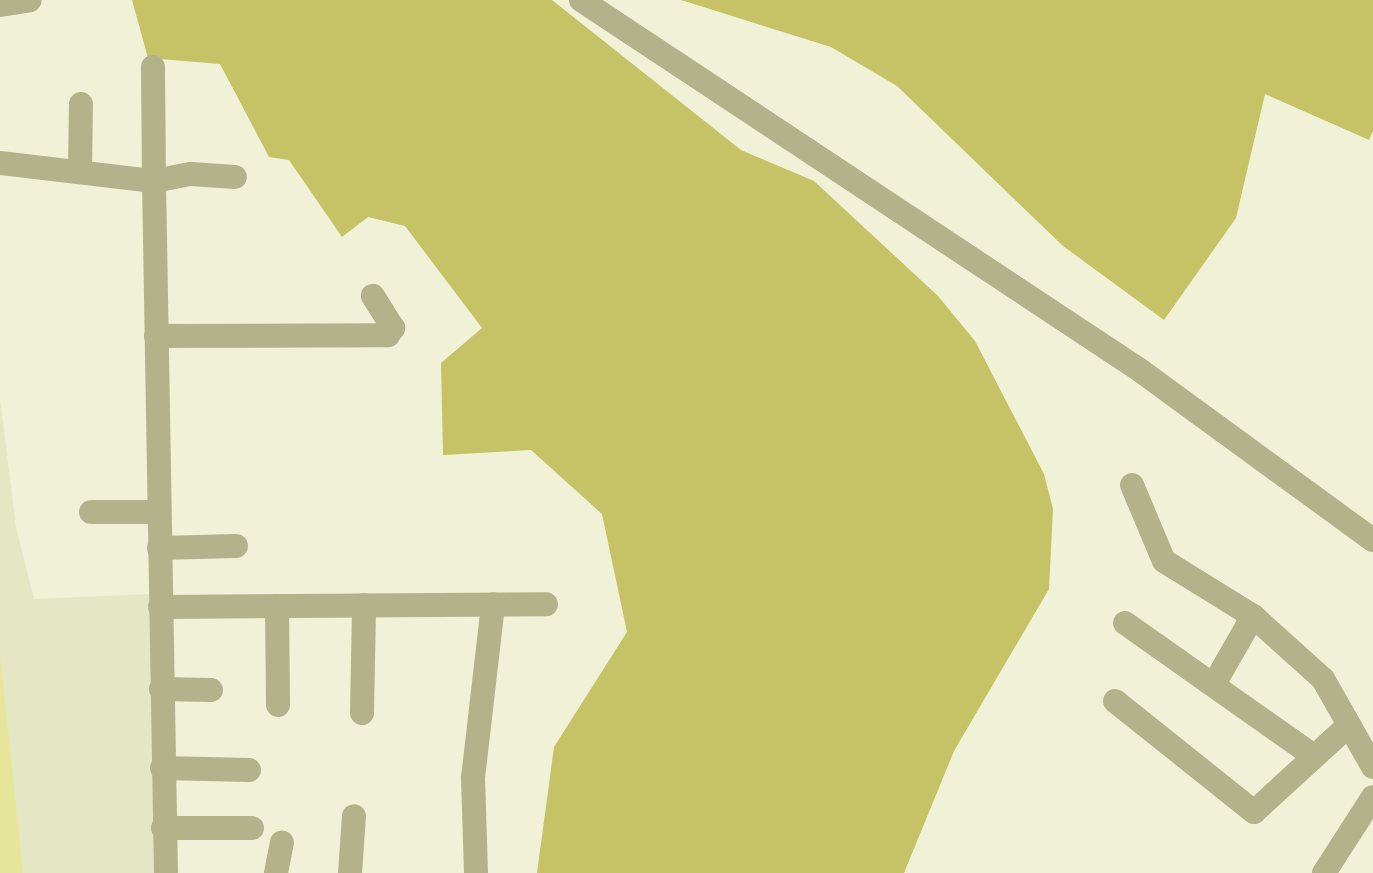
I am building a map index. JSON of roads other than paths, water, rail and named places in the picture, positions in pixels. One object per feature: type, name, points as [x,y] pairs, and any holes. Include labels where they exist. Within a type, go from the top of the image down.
[{"type":"street","points":[[0,5],[30,0]]},
{"type":"street","points":[[581,0],[1141,371],[1373,540]]},
{"type":"street","points":[[153,67],[166,873]]},
{"type":"street","points":[[80,172],[81,104]]},
{"type":"street","points":[[0,163],[154,181],[191,174],[235,177]]},
{"type":"street","points":[[156,336],[388,335],[393,328],[373,296]]},
{"type":"street","points":[[1132,485],[1164,561],[1253,616],[1323,679],[1373,767]]},
{"type":"street","points":[[91,512],[159,512]]},
{"type":"street","points":[[159,548],[236,546]]},
{"type":"street","points":[[476,873],[473,778],[493,604]]},
{"type":"street","points":[[160,607],[546,604]]},
{"type":"street","points":[[362,713],[364,605]]},
{"type":"street","points":[[277,606],[278,705]]},
{"type":"street","points":[[1214,684],[1253,616]]},
{"type":"street","points":[[1125,623],[1311,754]]},
{"type":"street","points":[[161,689],[211,690]]},
{"type":"street","points":[[1115,701],[1254,812],[1311,754],[1349,725]]},
{"type":"street","points":[[162,768],[249,770]]},
{"type":"street","points":[[1324,873],[1373,797]]},
{"type":"street","points":[[350,873],[354,816]]},
{"type":"street","points":[[163,828],[252,828]]},
{"type":"street","points":[[276,873],[282,843]]}]
